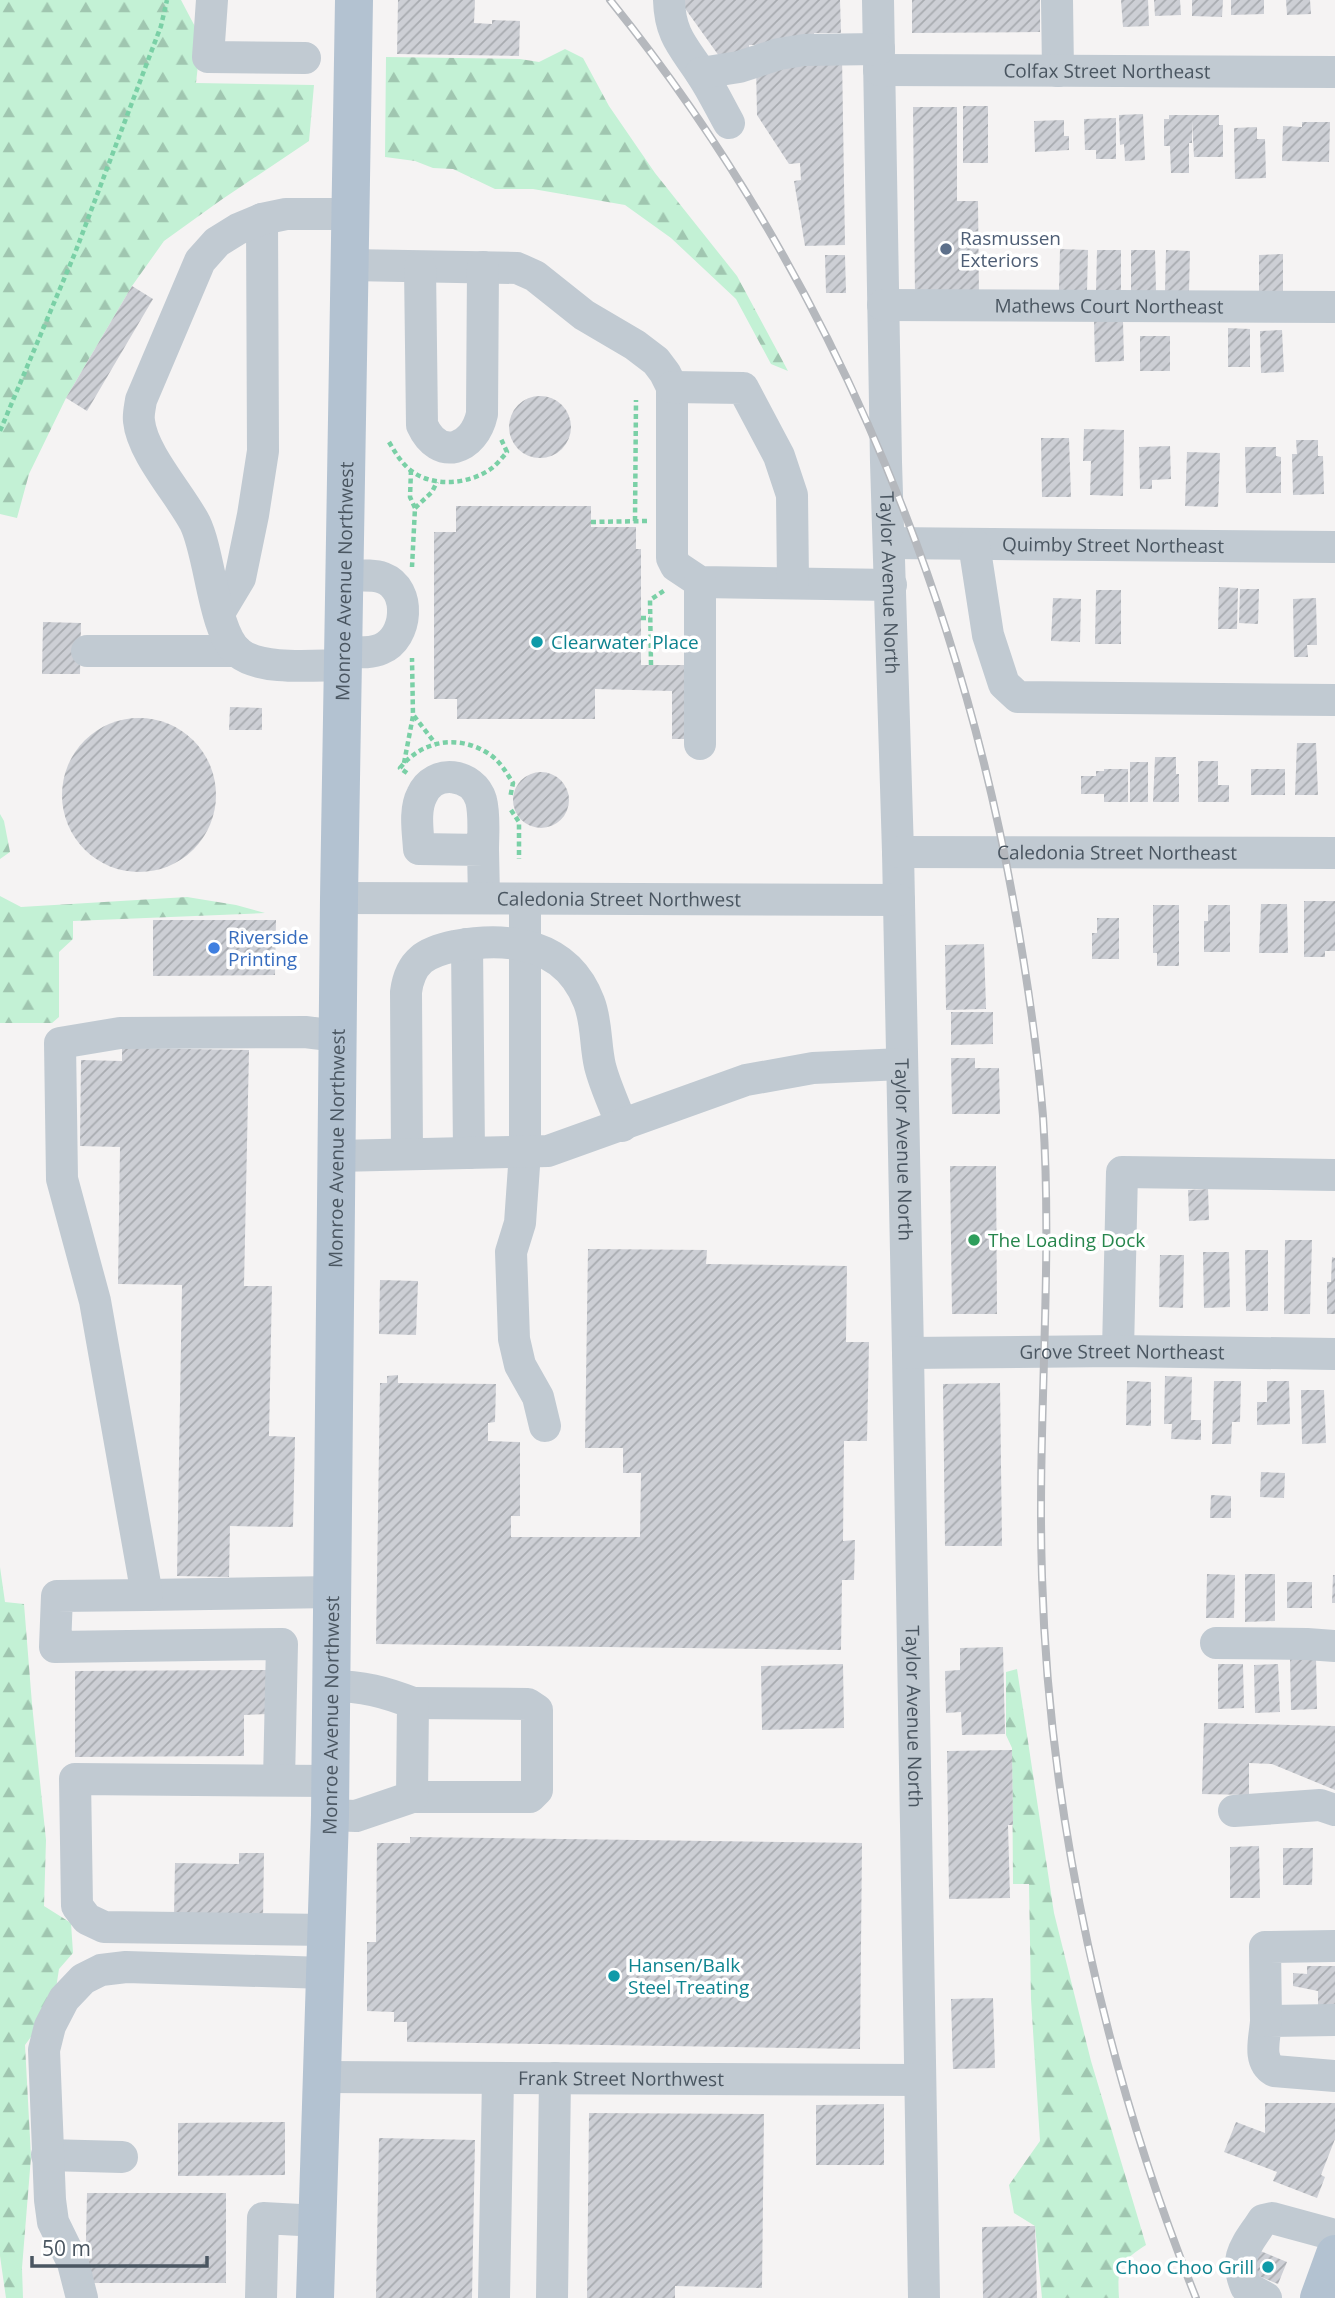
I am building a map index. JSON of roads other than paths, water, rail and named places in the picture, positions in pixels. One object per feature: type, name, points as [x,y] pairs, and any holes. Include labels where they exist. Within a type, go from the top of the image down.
[{"type":"main road","name":"Monroe Avenue Northwest","points":[[315,2298],[331,1798],[339,898],[354,0]]},
{"type":"main road","points":[[1318,2298],[1335,2254]]},
{"type":"street","points":[[212,0],[208,57],[305,58]]},
{"type":"street","points":[[668,0],[675,36],[701,73],[729,124]]},
{"type":"street","name":"Taylor Avenue North","points":[[878,0],[883,305],[899,900],[924,2298]]},
{"type":"street","points":[[1057,0],[1058,71]]},
{"type":"street","name":"Colfax Street Northeast","points":[[701,73],[738,67],[779,54],[804,50],[879,60],[1058,71],[1335,72]]},
{"type":"street","points":[[345,576],[384,578],[399,592],[402,611],[399,632],[392,642],[383,648],[343,659],[262,663],[237,651],[223,628],[205,551],[195,524],[143,439],[139,420],[141,400],[200,261],[216,242],[262,219],[286,214],[351,214]]},
{"type":"street","points":[[219,613],[240,578],[263,451],[262,219]]},
{"type":"street","points":[[350,265],[517,268],[535,276],[584,314],[656,361],[672,387],[672,558],[685,584],[700,744]]},
{"type":"street","points":[[420,267],[422,425],[427,435],[435,442],[456,447],[467,443],[474,435],[482,414],[483,267]]},
{"type":"street","name":"Mathews Court Northeast","points":[[883,305],[1335,307]]},
{"type":"street","points":[[672,387],[743,388],[779,456],[792,495],[793,582]]},
{"type":"street","name":"Quimby Street Northeast","points":[[889,543],[1335,547]]},
{"type":"street","points":[[974,544],[988,635],[1004,684],[1018,697],[1335,700]]},
{"type":"street","points":[[685,584],[793,582],[891,585]]},
{"type":"street","points":[[87,651],[237,651]]},
{"type":"street","points":[[483,850],[484,898]]},
{"type":"street","name":"Caledonia Street Northeast","points":[[898,852],[1335,853]]},
{"type":"street","name":"Caledonia Street Northwest","points":[[339,898],[899,900]]},
{"type":"street","points":[[525,899],[525,1152],[520,1223],[511,1252],[514,1339],[520,1365],[538,1397],[545,1426]]},
{"type":"street","points":[[467,944],[469,1153]]},
{"type":"street","points":[[407,1154],[408,974],[419,961],[435,950],[467,944],[525,944],[548,953],[569,970],[590,1004],[601,1067],[622,1126]]},
{"type":"street","points":[[147,1595],[95,1301],[62,1179],[60,1043],[120,1033],[305,1032],[338,1036]]},
{"type":"street","points":[[337,1156],[559,1149],[758,1078],[813,1068],[902,1064]]},
{"type":"street","points":[[1118,1351],[1122,1172],[1335,1175]]},
{"type":"street","name":"Grove Street Northeast","points":[[908,1353],[1118,1351],[1335,1354]]},
{"type":"street","points":[[279,1780],[282,1644],[55,1647],[57,1596],[333,1592]]},
{"type":"street","points":[[1216,1643],[1335,1646]]},
{"type":"street","points":[[327,1930],[104,1927],[88,1919],[78,1906],[75,1779],[279,1780],[331,1798],[356,1816],[412,1797],[530,1797],[537,1790],[537,1710],[528,1704],[413,1703],[387,1692],[359,1686],[332,1686]]},
{"type":"street","points":[[412,1797],[413,1703]]},
{"type":"street","points":[[1234,1811],[1320,1805],[1335,1810]]},
{"type":"street","points":[[1335,1946],[1265,1947],[1266,2021],[1263,2060],[1266,2066],[1274,2071],[1335,2076]]},
{"type":"street","points":[[82,2298],[73,2263],[53,2222],[47,2155],[44,2050],[50,2026],[64,1999],[83,1979],[101,1970],[126,1967],[326,1973]]},
{"type":"street","points":[[1266,2021],[1335,2021]]},
{"type":"street","name":"Frank Street Northwest","points":[[323,2077],[919,2080]]},
{"type":"street","points":[[494,2298],[498,2078]]},
{"type":"street","points":[[552,2298],[555,2078]]},
{"type":"street","points":[[47,2155],[122,2157]]},
{"type":"street","points":[[261,2298],[264,2218],[319,2221]]},
{"type":"street","points":[[1266,2298],[1246,2287],[1241,2267],[1241,2255],[1262,2220],[1272,2218],[1335,2235]]},
{"type":"railway","points":[[610,0],[685,100],[753,204],[814,312],[868,424],[915,539],[955,657],[987,777],[1022,953],[1043,1116],[1046,1289],[1041,1462],[1042,1577],[1056,1760],[1088,1944],[1110,2035],[1135,2125],[1196,2298]]},
{"type":"place","name":"Rasmussen Exteriors","points":[[946,249]]},
{"type":"place","name":"Clearwater Place","points":[[537,642]]},
{"type":"place","name":"Riverside Printing","points":[[214,948]]},
{"type":"place","name":"The Loading Dock","points":[[974,1240]]},
{"type":"place","name":"Hansen/Balk Steel Treating","points":[[614,1976]]},
{"type":"place","name":"Choo Choo Grill","points":[[1268,2267]]}]
